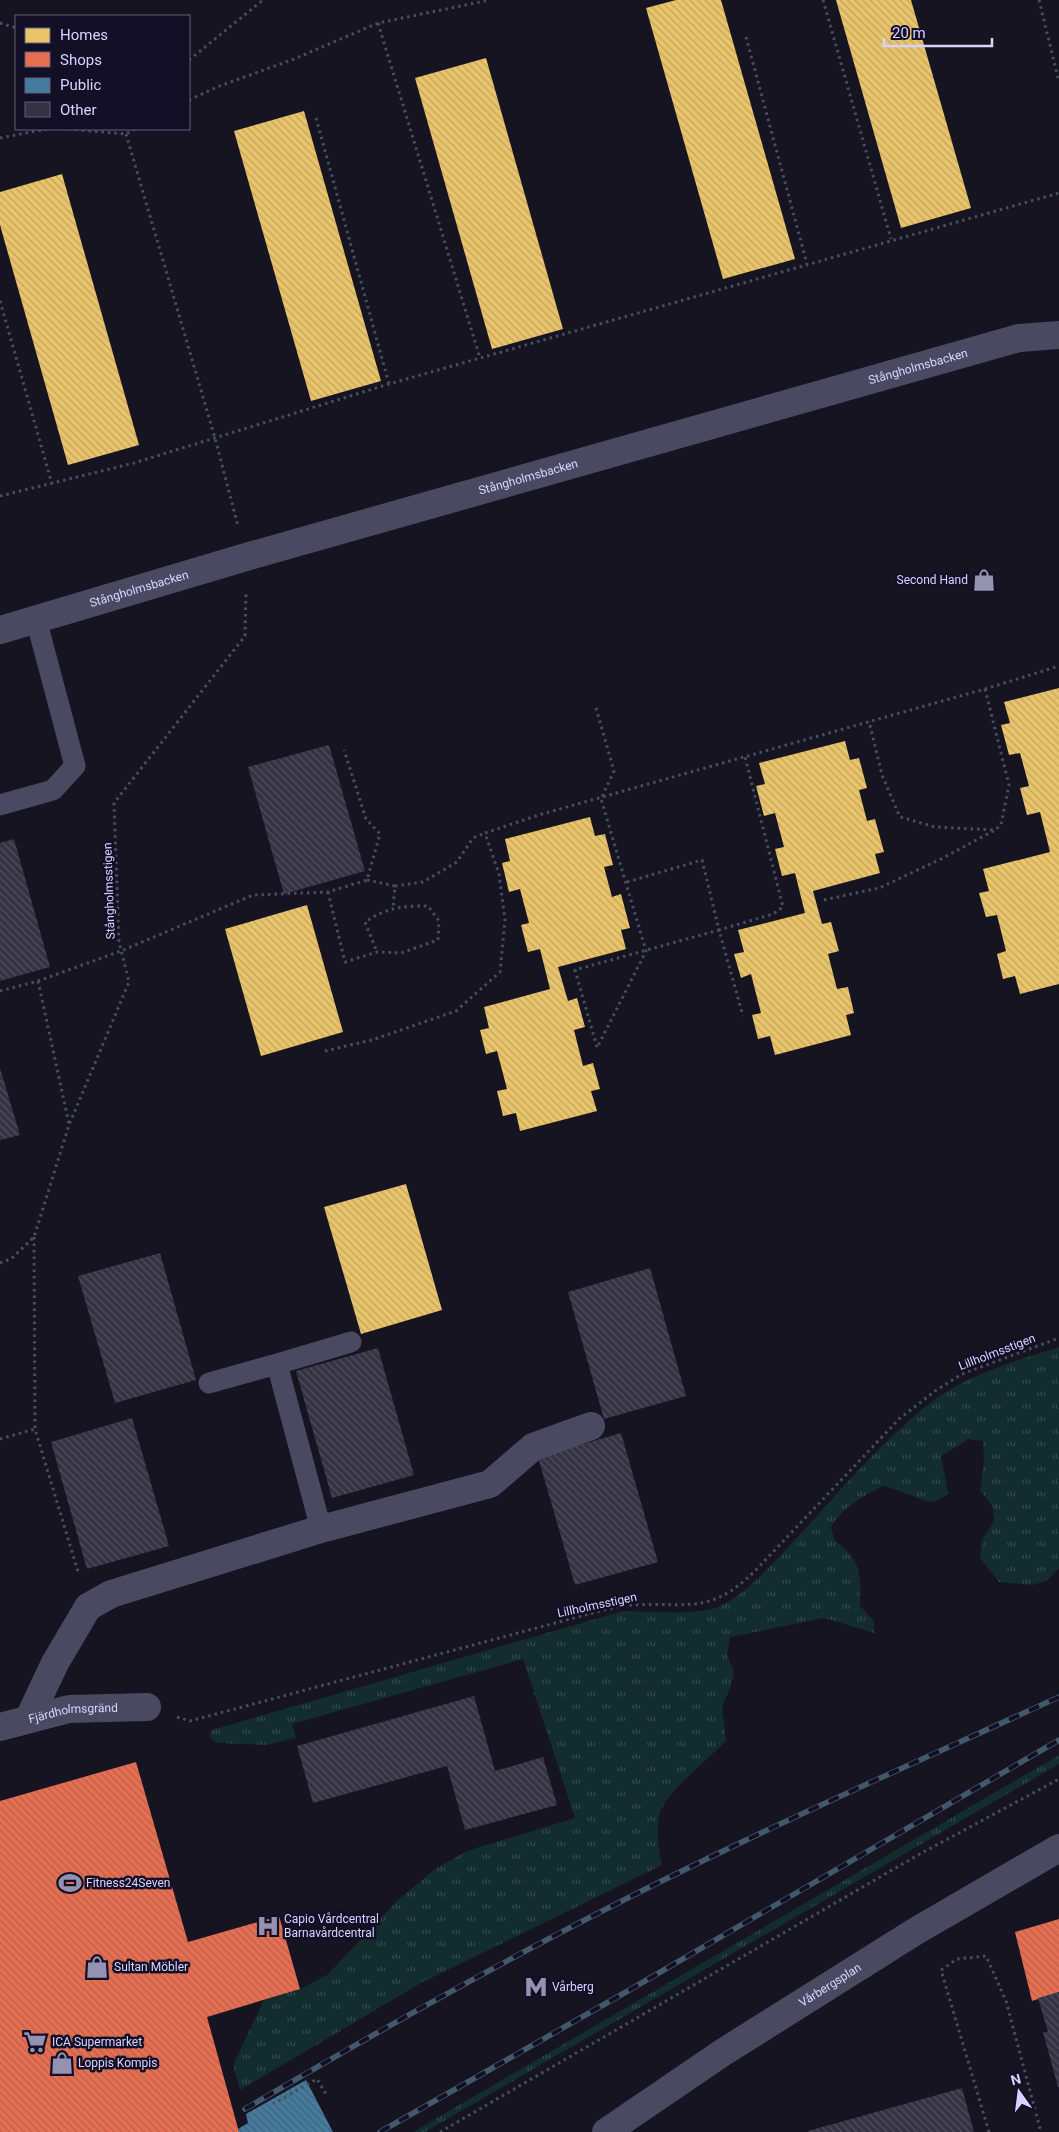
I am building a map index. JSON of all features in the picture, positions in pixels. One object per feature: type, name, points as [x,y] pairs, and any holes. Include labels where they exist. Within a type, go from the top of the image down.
[{"type":"street","name":"Stångholmsbacken","points":[[0,630],[246,557],[1019,338],[1059,334]]},
{"type":"street","points":[[29,1718],[55,1663],[88,1607],[111,1594],[321,1529],[490,1484],[533,1447],[591,1426]]},
{"type":"street","name":"Fjärdholmsgränd","points":[[0,1728],[29,1718],[69,1709],[147,1707]]},
{"type":"street","name":"Vårbergsplan","points":[[606,2132],[722,2053],[916,1930],[1059,1848]]},
{"type":"lane","points":[[0,805],[53,790],[75,766],[36,619]]},
{"type":"lane","points":[[208,1383],[352,1342]]},
{"type":"lane","points":[[277,1364],[321,1529]]},
{"type":"path","points":[[190,59],[263,0]]},
{"type":"path","points":[[190,100],[217,87],[294,59],[378,23],[490,0]]},
{"type":"path","points":[[823,0],[891,240]]},
{"type":"path","points":[[1039,0],[1059,82]]},
{"type":"path","points":[[0,23],[15,28]]},
{"type":"path","points":[[378,23],[480,358]]},
{"type":"path","points":[[746,37],[807,264]]},
{"type":"path","points":[[316,118],[389,384]]},
{"type":"path","points":[[0,138],[42,130]]},
{"type":"path","points":[[80,130],[126,134],[133,130]]},
{"type":"path","name":"Stångholmsstigen","points":[[0,1263],[11,1259],[34,1237],[70,1125],[129,982],[119,942],[114,803],[246,636],[246,557],[215,438],[126,134]]},
{"type":"path","points":[[0,496],[134,463],[389,384],[1059,193]]},
{"type":"path","points":[[0,301],[52,484]]},
{"type":"path","points":[[0,991],[38,981],[121,951],[253,895],[328,892],[367,880],[395,886],[423,882],[457,862],[474,838],[485,833],[542,814],[601,799],[1059,666]]},
{"type":"path","points":[[824,900],[880,888],[941,859],[1001,826],[1009,785],[985,689]]},
{"type":"path","points":[[596,708],[614,771],[601,799],[627,882],[646,952],[597,1048],[575,970],[646,952],[772,914],[783,907],[745,757]]},
{"type":"path","points":[[869,721],[882,775],[900,817],[935,827],[995,830]]},
{"type":"path","points":[[344,750],[366,818],[380,834],[367,880]]},
{"type":"path","points":[[325,1051],[372,1040],[456,1011],[500,972],[505,920],[499,874],[485,833]]},
{"type":"path","points":[[627,882],[702,860],[743,1016]]},
{"type":"path","points":[[393,908],[395,886]]},
{"type":"path","points":[[328,892],[345,962],[377,952],[401,953],[438,940],[439,921],[428,906],[401,906],[379,913],[365,922],[377,952]]},
{"type":"path","points":[[38,981],[70,1125]]},
{"type":"path","points":[[34,1237],[35,1429],[88,1607]]},
{"type":"path","name":"Lillholmsstigen","points":[[147,1707],[190,1721],[585,1615],[633,1605],[699,1605],[719,1599],[741,1584],[754,1572],[899,1420],[935,1391],[962,1374],[1059,1338]]},
{"type":"path","points":[[0,1439],[35,1429]]},
{"type":"path","points":[[440,2132],[918,1855],[1059,1779]]},
{"type":"path","points":[[989,2132],[941,1970],[958,1959],[986,1956],[1006,2001],[1041,2132]]},
{"type":"path","points":[[273,2104],[317,2079],[327,2096]]},
{"type":"green space","points":[[1059,1347],[1059,1568],[1047,1581],[1031,1585],[999,1582],[980,1558],[982,1540],[994,1521],[993,1507],[980,1490],[984,1462],[983,1441],[969,1439],[941,1456],[948,1493],[937,1501],[922,1500],[883,1486],[861,1498],[847,1508],[831,1527],[835,1541],[850,1555],[858,1569],[860,1577],[860,1606],[874,1621],[874,1633],[825,1618],[730,1637],[727,1655],[734,1672],[731,1686],[722,1707],[726,1741],[685,1780],[664,1804],[658,1826],[658,1843],[662,1865],[421,1983],[240,2090],[233,2065],[264,2000],[300,1989],[327,1975],[398,1900],[435,1869],[467,1851],[575,1818],[523,1659],[292,1724],[296,1738],[267,1745],[217,1743],[211,1739],[210,1733],[212,1730],[623,1611],[685,1612],[709,1610],[718,1607],[752,1584],[878,1450],[939,1396],[972,1378],[1006,1364]]},
{"type":"green space","points":[[1059,1755],[1059,1764],[425,2132],[413,2132]]},
{"type":"building: Homes","points":[[676,0],[721,0],[795,259],[723,279],[646,8]]},
{"type":"building: Homes","points":[[836,0],[911,0],[971,208],[901,228]]},
{"type":"building: Homes","points":[[486,58],[563,329],[492,349],[415,78]]},
{"type":"building: Homes","points":[[304,111],[381,381],[311,401],[234,131]]},
{"type":"building: Homes","points":[[62,174],[139,445],[68,465],[0,225],[0,192]]},
{"type":"building: Homes","points":[[1059,688],[1059,984],[1020,994],[1015,976],[1003,979],[997,954],[1006,951],[997,915],[986,917],[979,893],[989,891],[983,869],[1050,852],[1040,812],[1027,815],[1020,788],[1029,786],[1020,753],[1009,755],[1001,725],[1010,723],[1004,702]]},
{"type":"building: Homes","points":[[845,741],[850,760],[859,758],[867,788],[859,790],[867,821],[875,819],[884,852],[875,854],[880,873],[813,891],[822,924],[831,922],[839,951],[828,954],[837,989],[848,987],[854,1013],[846,1015],[851,1035],[775,1055],[770,1036],[758,1039],[752,1015],[761,1013],[751,974],[741,978],[734,954],[744,952],[738,930],[805,913],[795,873],[782,876],[775,849],[784,847],[775,813],[764,816],[756,786],[765,784],[759,763]]},
{"type":"building: Homes","points":[[590,817],[595,836],[605,834],[613,865],[604,867],[612,897],[621,894],[630,928],[621,930],[626,949],[558,967],[568,1001],[577,998],[585,1027],[574,1030],[583,1066],[593,1063],[600,1089],[591,1091],[597,1111],[520,1131],[516,1113],[503,1116],[497,1091],[507,1089],[497,1051],[486,1054],[480,1030],[489,1028],[484,1007],[550,989],[540,949],[528,952],[521,925],[529,923],[520,889],[509,892],[502,863],[510,861],[505,839]]},
{"type":"building: Homes","points":[[307,905],[343,1032],[261,1056],[225,929]]},
{"type":"building: Homes","points":[[406,1184],[442,1310],[361,1334],[324,1207]]},
{"type":"building: Shops","points":[[136,1762],[188,1942],[279,1916],[300,1989],[207,2017],[239,2132],[0,2132],[0,1801]]},
{"type":"building: Shops","points":[[1059,1919],[1059,1992],[1032,2001],[1015,1932]]},
{"type":"building: Public","points":[[306,2080],[333,2132],[239,2132],[238,2129],[248,2123],[246,2114]]},
{"type":"building: Other","points":[[329,745],[365,871],[284,894],[248,767]]},
{"type":"building: Other","points":[[14,839],[50,967],[0,981],[0,843]]},
{"type":"building: Other","points":[[0,1068],[20,1135],[0,1140]]},
{"type":"building: Other","points":[[160,1253],[196,1380],[115,1403],[78,1276]]},
{"type":"building: Other","points":[[650,1268],[686,1396],[604,1419],[568,1292]]},
{"type":"building: Other","points":[[378,1348],[414,1475],[332,1498],[296,1371]]},
{"type":"building: Other","points":[[132,1418],[169,1546],[87,1569],[51,1442]]},
{"type":"building: Other","points":[[621,1433],[658,1562],[575,1585],[538,1457]]},
{"type":"building: Other","points":[[474,1696],[495,1771],[543,1757],[557,1805],[465,1830],[447,1766],[313,1803],[297,1746]]},
{"type":"building: Other","points":[[1059,1992],[1058,2087],[1043,2032],[1048,2032],[1038,1998]]},
{"type":"building: Other","points":[[962,2088],[974,2132],[808,2132],[808,2131]]},
{"type":"railway","points":[[245,2109],[430,2003],[618,1903],[782,1823],[1059,1697]]},
{"type":"railway","points":[[380,2132],[626,1992],[1059,1740]]},
{"type":"place","name":"Second Hand","points":[[984,580]]},
{"type":"place","name":"Fitness24Seven","points":[[70,1883]]},
{"type":"place","name":"Capio Vårdcentral Barnavårdcentral","points":[[268,1926]]},
{"type":"place","name":"Sultan Möbler","points":[[97,1967]]},
{"type":"place","name":"Vårberg","points":[[536,1987]]},
{"type":"place","name":"ICA Supermarket","points":[[35,2042]]},
{"type":"place","name":"Loppis Kompis","points":[[62,2063]]}]
